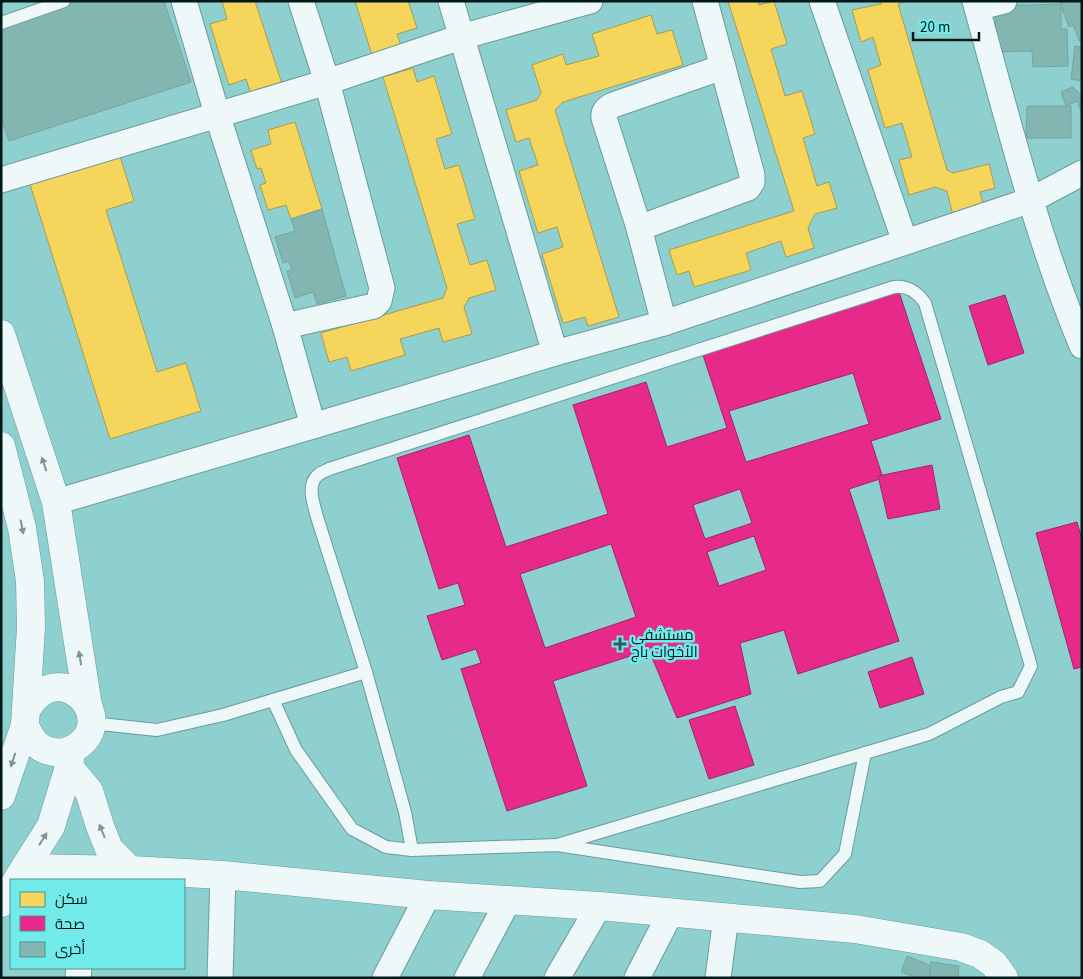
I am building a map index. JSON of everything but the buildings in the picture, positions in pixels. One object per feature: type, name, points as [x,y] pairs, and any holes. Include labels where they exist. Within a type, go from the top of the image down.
[{"type":"main road","points":[[1,334],[56,502],[89,715],[88,734],[70,758],[51,826],[18,879]]},
{"type":"main road","points":[[1,446],[22,528],[30,581],[31,626],[26,716],[29,736],[37,745],[47,751],[59,753],[70,758],[89,791],[109,849],[130,870]]},
{"type":"main road","points":[[1,796],[33,698],[42,691],[52,687],[63,687],[73,690],[82,697],[89,715]]},
{"type":"main road","points":[[18,879],[130,870],[223,875],[428,895],[598,906],[854,929],[961,947],[980,954],[994,964],[1004,978]]},
{"type":"main road","points":[[1,903],[10,890]]},
{"type":"street","points":[[184,1],[217,114],[286,326],[313,426]]},
{"type":"street","points":[[286,326],[374,306],[379,301],[382,288],[327,82],[301,1]]},
{"type":"street","points":[[451,1],[555,353]]},
{"type":"street","points":[[1,180],[327,82],[461,37],[590,1]]},
{"type":"street","points":[[639,228],[748,188],[751,185],[752,175],[705,1]]},
{"type":"street","points":[[822,1],[906,242]]},
{"type":"street","points":[[1004,1],[976,5],[1031,200],[1068,313],[1082,346]]},
{"type":"street","points":[[664,323],[639,228],[604,118],[605,110],[613,105],[723,67]]},
{"type":"street","points":[[56,502],[555,353],[664,323],[1031,200],[1082,173]]},
{"type":"street","points":[[220,978],[223,875]]},
{"type":"street","points":[[385,978],[428,895]]},
{"type":"street","points":[[467,978],[508,901]]},
{"type":"street","points":[[557,978],[598,906]]},
{"type":"street","points":[[637,978],[671,912]]},
{"type":"street","points":[[718,978],[726,917]]},
{"type":"lane","points":[[1,22],[64,1]]},
{"type":"lane","points":[[412,850],[405,812],[366,672],[317,518],[311,493],[318,474],[875,293],[901,286],[914,291],[925,303],[1031,666],[1018,692],[1001,698],[929,734],[557,845]]},
{"type":"lane","points":[[89,715],[157,730],[223,715],[366,672]]},
{"type":"lane","points":[[273,700],[296,750],[352,829],[386,847],[412,850],[557,845],[783,880],[800,882],[820,881],[845,854],[865,753]]},
{"type":"place","name":"مستشفى الأخوات باج","points":[[620,644]]}]
